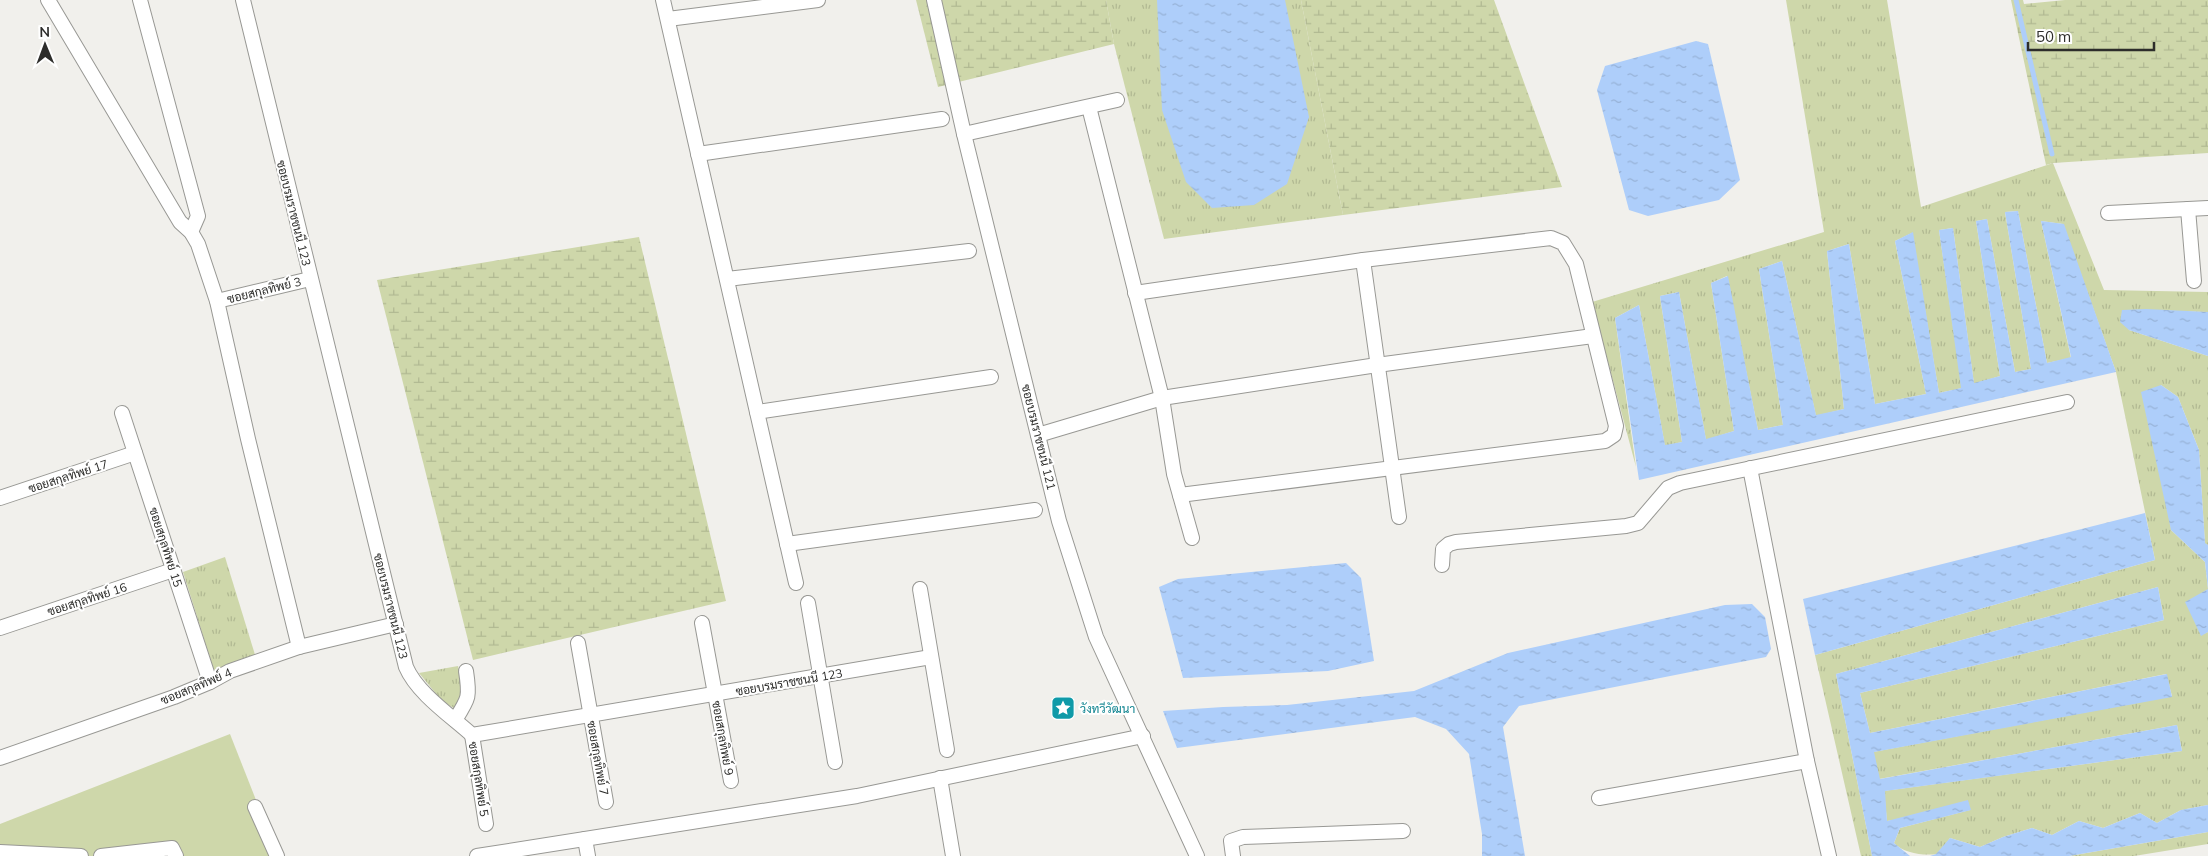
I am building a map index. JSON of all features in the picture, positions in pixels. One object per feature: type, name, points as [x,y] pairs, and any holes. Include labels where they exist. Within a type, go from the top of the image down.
[{"type":"street","points":[[48,0],[180,222],[191,232],[198,244],[217,301],[248,439],[299,647]]},
{"type":"street","points":[[140,0],[198,216],[191,232]]},
{"type":"street","name":"ซอยบรมราชชนนี 123","points":[[243,0],[406,667],[410,676],[455,720],[472,735],[931,657]]},
{"type":"street","points":[[663,0],[796,583]]},
{"type":"street","points":[[668,19],[818,0]]},
{"type":"street","name":"ซอยบรมราชชนนี 121","points":[[934,0],[964,134],[1059,521],[1096,637],[1197,856]]},
{"type":"street","points":[[964,134],[1117,100]]},
{"type":"street","points":[[1089,107],[1134,293],[1162,398],[1174,474],[1192,538]]},
{"type":"street","points":[[698,154],[942,119]]},
{"type":"street","points":[[2108,213],[2208,208]]},
{"type":"street","points":[[2188,209],[2194,281]]},
{"type":"street","points":[[1134,293],[1363,260],[1551,238],[1563,243],[1576,264],[1616,426],[1614,435],[1605,441],[1393,466],[1180,495]]},
{"type":"street","points":[[727,279],[970,251]]},
{"type":"street","points":[[1363,260],[1399,517]]},
{"type":"street","name":"ซอยสกุลทิพย์ 3","points":[[217,301],[310,279]]},
{"type":"street","points":[[1038,435],[1162,398],[1378,365],[1593,336]]},
{"type":"street","points":[[757,412],[990,377]]},
{"type":"street","points":[[1442,565],[1444,549],[1448,544],[1626,526],[1638,523],[1668,488],[1680,484],[2067,402]]},
{"type":"street","name":"ซอยสกุลทิพย์ 15","points":[[122,413],[210,682]]},
{"type":"street","name":"ซอยสกุลทิพย์ 17","points":[[0,498],[135,453]]},
{"type":"street","points":[[1750,468],[1807,761],[1829,856]]},
{"type":"street","points":[[787,544],[1035,510]]},
{"type":"street","name":"ซอยสกุลทิพย์ 16","points":[[0,628],[173,570]]},
{"type":"street","points":[[920,589],[946,750]]},
{"type":"street","points":[[808,603],[834,762]]},
{"type":"street","name":"ซอยสกุลทิพย์ 9","points":[[702,623],[730,781]]},
{"type":"street","name":"ซอยสกุลทิพย์ 4","points":[[0,758],[210,682],[230,671],[299,647],[396,624]]},
{"type":"street","name":"ซอยสกุลทิพย์ 7","points":[[578,643],[606,802]]},
{"type":"street","points":[[455,720],[467,702],[469,693],[466,671]]},
{"type":"street","name":"ซอยสกุลทิพย์ 5","points":[[472,735],[486,824]]},
{"type":"street","points":[[477,856],[857,796],[1143,736]]},
{"type":"street","points":[[1599,798],[1807,761]]},
{"type":"street","points":[[940,778],[952,856]]},
{"type":"street","points":[[255,807],[277,856]]},
{"type":"street","points":[[1233,856],[1232,841],[1243,837],[1403,831]]},
{"type":"street","points":[[585,839],[588,856]]},
{"type":"street","points":[[101,856],[172,848],[176,856]]},
{"type":"street","points":[[0,852],[81,856]]},
{"type":"green space","points":[[916,0],[1106,0],[1114,44],[938,87]]},
{"type":"green space","points":[[1106,0],[1301,0],[1343,215],[1164,239],[1114,44]]},
{"type":"green space","points":[[1301,0],[1494,0],[1562,187],[1343,215]]},
{"type":"green space","points":[[1786,0],[1887,0],[1921,207],[2053,163],[2104,290],[2208,292],[2208,312],[2122,310],[2129,330],[2208,356],[2208,545],[2205,544],[2199,450],[2178,397],[2161,385],[2171,530],[2205,562],[2208,589],[2201,635],[2208,632],[2208,805],[2181,810],[2157,823],[2140,813],[2103,828],[2079,821],[2052,835],[2032,828],[1980,847],[1950,838],[1937,854],[1932,855],[1914,853],[1894,843],[1900,828],[1970,810],[1887,821],[1884,791],[2182,751],[2177,725],[1879,779],[1873,752],[2172,696],[2166,674],[1870,733],[1860,693],[2164,620],[2158,587],[1836,674],[1872,856],[1861,856],[1815,655],[2155,560],[2116,372],[2063,224],[2041,221],[2071,358],[2047,363],[2018,211],[2005,212],[2031,369],[2015,372],[1987,219],[1976,221],[2000,376],[1974,384],[1953,228],[1939,230],[1962,388],[1939,393],[1912,233],[1895,241],[1926,394],[1875,404],[1849,244],[1827,251],[1844,409],[1816,416],[1782,261],[1759,269],[1783,425],[1758,430],[1727,276],[1711,283],[1734,431],[1706,440],[1679,292],[1660,296],[1682,442],[1665,446],[1639,305],[1615,318],[1636,467],[1592,302],[1824,232]]},
{"type":"green space","points":[[2011,0],[2023,0],[2024,4],[2065,0],[2208,0],[2208,153],[2046,165]]},
{"type":"green space","points":[[639,237],[726,601],[473,660],[377,280]]},
{"type":"green space","points":[[225,557],[256,658],[215,674],[183,572]]},
{"type":"green space","points":[[458,666],[465,696],[457,710],[442,701],[419,673]]},
{"type":"green space","points":[[230,734],[278,856],[0,856],[0,824]]},
{"type":"green space","points":[[2208,832],[2208,844],[2134,856],[2069,856]]},
{"type":"water","points":[[1157,0],[1285,0],[1309,117],[1287,184],[1254,205],[1212,208],[1186,182],[1162,110]]},
{"type":"water","points":[[1696,41],[1708,44],[1740,180],[1719,200],[1648,216],[1629,210],[1597,90],[1605,66]]},
{"type":"water","points":[[2018,211],[2047,363],[2071,357],[2041,221],[2064,224],[2116,372],[1639,480],[1615,318],[1639,305],[1665,445],[1682,442],[1660,296],[1679,292],[1706,439],[1734,431],[1711,283],[1728,276],[1758,430],[1783,425],[1759,269],[1782,261],[1816,415],[1844,409],[1827,251],[1849,244],[1875,404],[1926,394],[1895,241],[1913,232],[1939,393],[1961,388],[1939,230],[1953,228],[1974,383],[2000,376],[1976,221],[1987,219],[2015,372],[2031,369],[2005,212]]},
{"type":"water","points":[[2146,309],[2208,312],[2208,356],[2129,330],[2120,322],[2122,310]]},
{"type":"water","points":[[2161,385],[2178,397],[2199,450],[2205,543],[2208,545],[2208,589],[2205,562],[2171,530],[2141,392]]},
{"type":"water","points":[[2145,513],[2155,560],[1815,655],[1803,599]]},
{"type":"water","points":[[1346,563],[1361,578],[1374,661],[1328,671],[1183,678],[1159,587],[1178,579]]},
{"type":"water","points":[[2158,587],[2164,620],[1860,693],[1870,733],[2167,674],[2172,697],[1874,752],[1880,779],[2177,725],[2182,751],[1885,791],[1887,821],[1968,800],[1971,810],[1900,828],[1894,843],[1910,856],[1872,856],[1836,674]]},
{"type":"water","points":[[2208,589],[2208,632],[2201,636],[2185,602]]},
{"type":"water","points":[[1752,604],[1765,617],[1771,649],[1766,657],[1519,706],[1503,727],[1525,856],[1482,856],[1482,834],[1469,754],[1446,729],[1415,717],[1177,748],[1163,711],[1287,705],[1414,691],[1508,653],[1725,605]]},
{"type":"water","points":[[2208,805],[2208,832],[2069,856],[1930,856],[1936,854],[1950,838],[1980,847],[2032,828],[2052,835],[2079,821],[2103,828],[2140,813],[2157,823],[2181,810]]},
{"type":"waterway","points":[[2016,0],[2052,154]]},
{"type":"place","name":"วังทวีวัฒนา","points":[[1063,708]]}]
